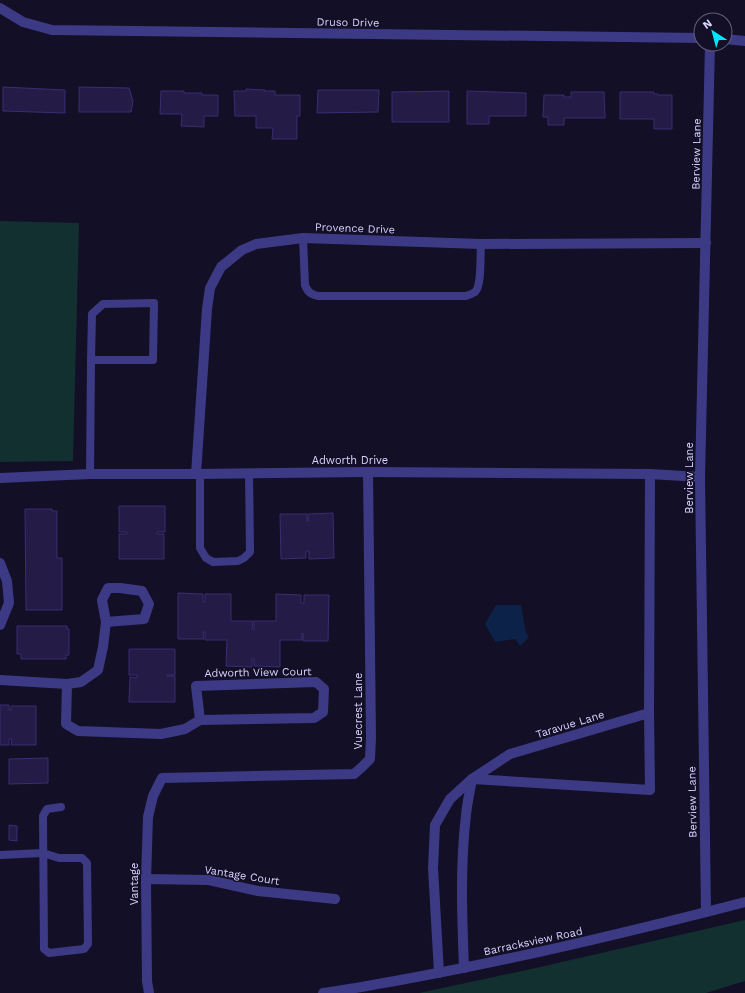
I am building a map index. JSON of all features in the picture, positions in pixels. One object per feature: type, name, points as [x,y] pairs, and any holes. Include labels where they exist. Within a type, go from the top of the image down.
[{"type":"street","name":"Druso Drive","points":[[0,8],[23,22],[52,30],[693,38]]},
{"type":"street","points":[[733,40],[745,41]]},
{"type":"street","name":"Berview Lane","points":[[706,912],[700,478],[710,52]]},
{"type":"street","name":"Provence Drive","points":[[198,474],[207,309],[210,288],[221,267],[242,250],[256,244],[304,238],[481,244],[706,243]]},
{"type":"street","name":"Adworth Drive","points":[[0,478],[90,474],[368,472],[650,474],[700,478]]},
{"type":"street","name":"Vuecrest Lane","points":[[162,778],[354,774],[370,758],[368,472]]},
{"type":"street","points":[[464,968],[462,862],[466,814],[472,779],[650,790],[650,474]]},
{"type":"street","points":[[0,563],[7,581],[9,603],[0,625]]},
{"type":"street","points":[[0,680],[67,684],[81,682],[98,670],[106,622],[102,600],[108,588],[142,591],[149,604],[144,619],[106,622]]},
{"type":"street","name":"Adworth View Court","points":[[67,684],[66,724],[78,731],[161,734],[185,729],[200,720],[314,718],[323,712],[324,689],[316,682],[196,686],[200,720]]},
{"type":"street","name":"Taravue Lane","points":[[439,973],[433,868],[435,825],[450,799],[472,779],[510,754],[649,713]]},
{"type":"street","name":"Vantage","points":[[149,993],[147,981],[146,879],[148,817],[153,796],[162,778]]},
{"type":"street","name":"Vantage Court","points":[[146,879],[209,880],[258,891],[335,899]]},
{"type":"street","name":"Barracksview Road","points":[[323,993],[439,973],[530,954],[745,902]]},
{"type":"lane","points":[[304,238],[305,285],[311,294],[318,296],[466,296],[474,293],[478,288],[481,244]]},
{"type":"lane","points":[[90,474],[91,360],[92,314],[103,304],[154,303],[153,360],[91,360]]},
{"type":"lane","points":[[198,474],[200,548],[206,558],[213,562],[238,561],[250,552],[248,474]]},
{"type":"lane","points":[[0,855],[43,853],[59,858],[82,858],[87,864],[88,944],[84,949],[49,953],[44,949],[43,853],[43,816],[47,809],[61,807]]},
{"type":"green space","points":[[0,221],[79,223],[73,461],[0,462]]},
{"type":"green space","points":[[745,920],[745,981],[706,993],[419,993],[540,967]]},
{"type":"water","points":[[496,605],[521,605],[526,633],[529,637],[520,646],[515,639],[495,642],[485,624]]},
{"type":"building","points":[[3,87],[65,90],[65,113],[3,111]]},
{"type":"building","points":[[79,87],[129,88],[133,101],[131,112],[79,112]]},
{"type":"building","points":[[246,89],[275,91],[275,95],[300,95],[300,116],[297,116],[297,139],[272,139],[273,128],[256,128],[256,116],[235,116],[234,91],[246,91]]},
{"type":"building","points":[[318,90],[379,90],[378,112],[317,113]]},
{"type":"building","points":[[161,91],[184,91],[184,93],[218,95],[218,116],[204,116],[204,127],[181,126],[182,114],[160,114]]},
{"type":"building","points":[[449,91],[449,122],[392,122],[392,92]]},
{"type":"building","points":[[467,91],[526,93],[526,116],[489,116],[489,124],[467,124]]},
{"type":"building","points":[[571,92],[604,92],[605,118],[564,118],[564,125],[548,125],[548,117],[543,117],[544,95],[564,95],[564,97],[571,97]]},
{"type":"building","points":[[620,92],[654,92],[654,94],[658,95],[672,95],[672,129],[654,129],[654,119],[620,119]]},
{"type":"building","points":[[119,506],[165,506],[165,532],[157,532],[157,534],[164,534],[164,559],[119,559],[119,534],[127,534],[127,532],[119,532]]},
{"type":"building","points":[[25,509],[52,509],[52,511],[57,511],[57,558],[62,558],[62,610],[26,610]]},
{"type":"building","points":[[333,513],[334,558],[309,559],[309,551],[306,551],[306,558],[281,559],[280,514],[307,514],[308,521],[308,514]]},
{"type":"building","points":[[178,593],[203,594],[203,602],[205,602],[205,594],[231,594],[231,621],[253,621],[252,629],[254,629],[254,621],[276,621],[276,594],[301,595],[301,603],[304,603],[304,595],[329,595],[328,641],[303,641],[302,633],[302,640],[280,640],[280,667],[254,666],[254,659],[252,659],[252,667],[226,666],[227,640],[205,640],[205,632],[203,632],[204,639],[178,639]]},
{"type":"building","points":[[17,626],[67,626],[67,629],[69,629],[69,655],[66,655],[66,659],[21,659],[21,654],[17,654]]},
{"type":"building","points":[[129,649],[175,649],[175,675],[167,676],[175,676],[175,702],[129,702],[130,677],[137,678],[137,675],[129,675]]},
{"type":"building","points":[[0,705],[9,705],[9,710],[11,710],[11,706],[36,706],[36,745],[11,745],[12,739],[9,739],[9,745],[0,745]]},
{"type":"building","points":[[48,758],[48,783],[9,784],[9,759]]},
{"type":"building","points":[[9,825],[17,826],[17,841],[9,840]]}]
